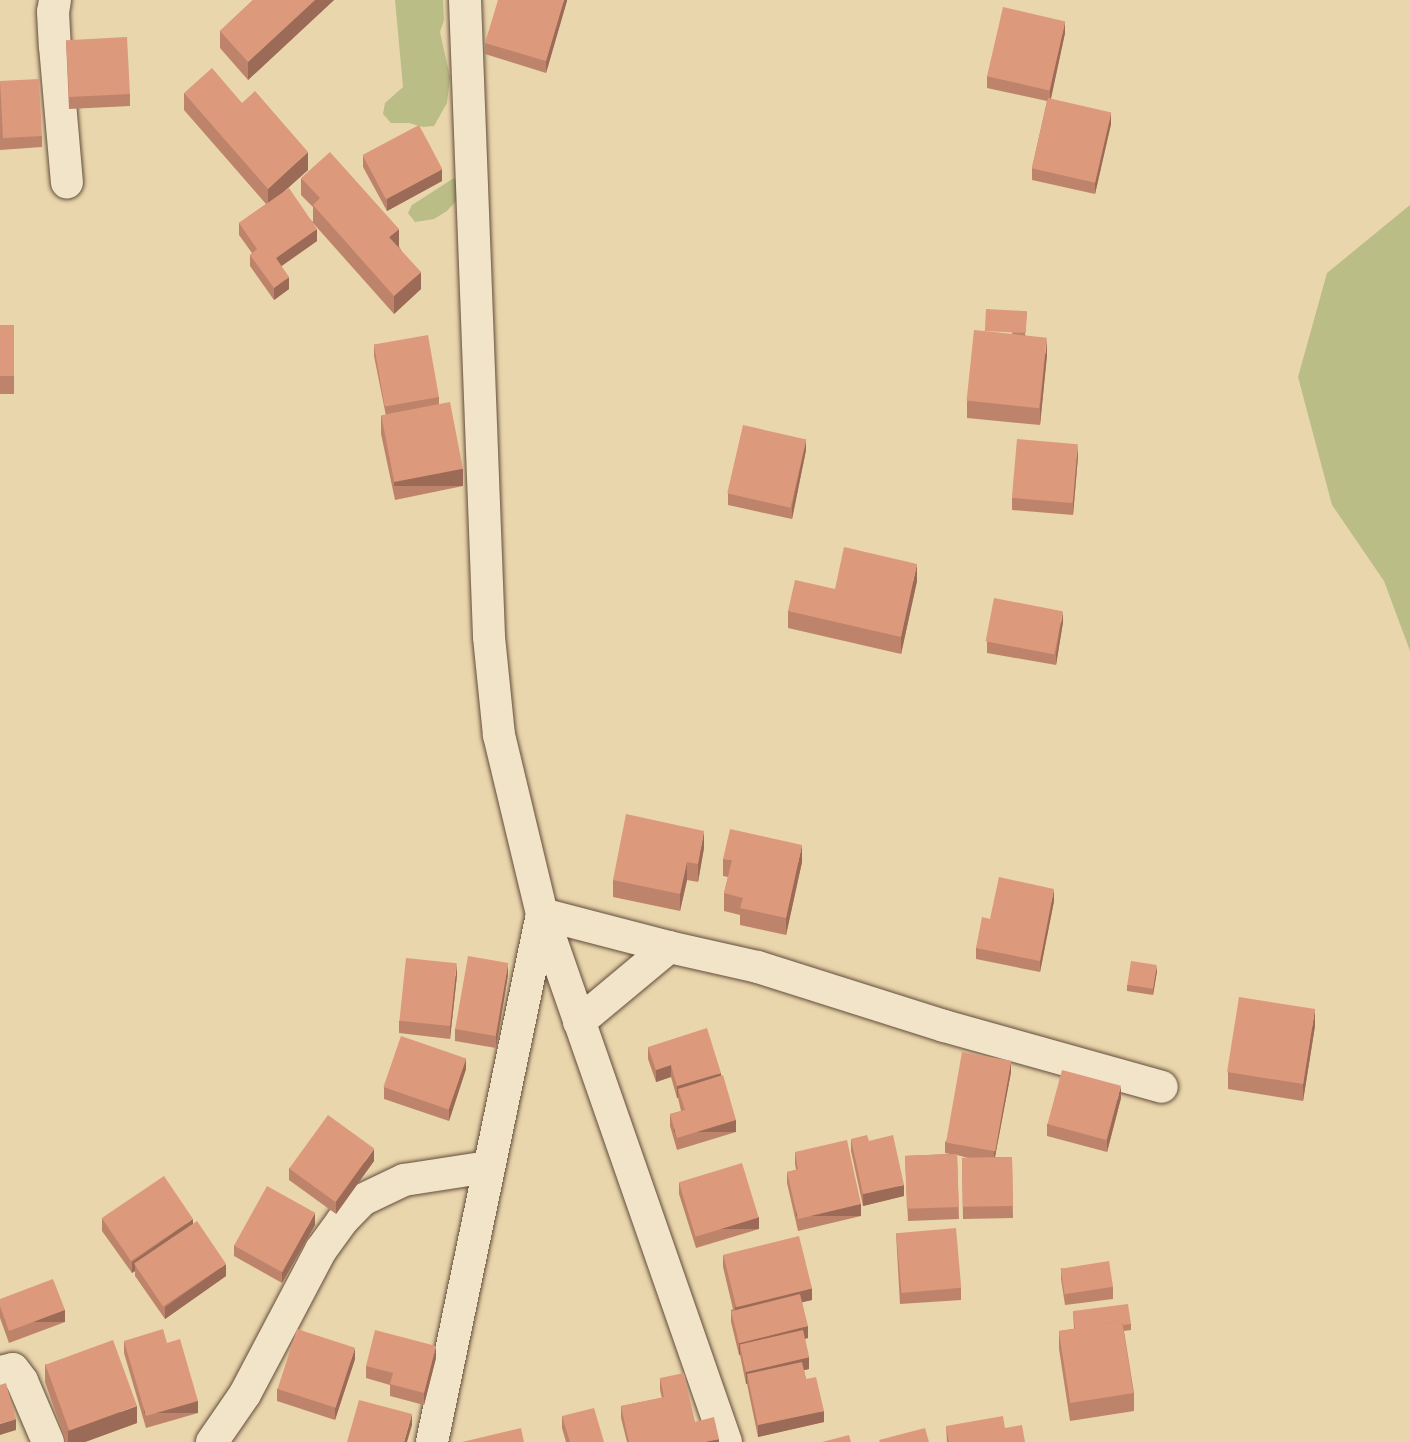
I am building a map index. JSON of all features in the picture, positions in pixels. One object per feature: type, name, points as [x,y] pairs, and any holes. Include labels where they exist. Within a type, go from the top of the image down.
[{"type":"street","points":[[55,0],[53,12],[55,46],[67,182]]},
{"type":"street","points":[[465,0],[489,637],[499,735],[542,914],[726,1442]]},
{"type":"street","points":[[542,914],[758,967],[944,1026],[1162,1087]]},
{"type":"street","points":[[432,1442],[542,914]]},
{"type":"street","points":[[579,1022],[669,947]]},
{"type":"street","points":[[212,1442],[245,1394],[321,1250],[342,1221],[362,1200],[404,1180],[488,1167]]},
{"type":"street","points":[[0,1372],[13,1369],[22,1381],[48,1442]]},
{"type":"green space","points":[[395,0],[443,0],[444,20],[440,32],[450,77],[447,103],[434,126],[391,123],[383,114],[385,103],[403,87]]},
{"type":"green space","points":[[454,178],[459,186],[457,200],[447,211],[434,219],[415,222],[408,213],[412,205]]},
{"type":"green space","points":[[1410,205],[1410,651],[1384,581],[1332,505],[1298,377],[1327,273]]},
{"type":"building","points":[[253,0],[315,0],[248,62],[220,31]]},
{"type":"building","points":[[498,0],[564,0],[546,61],[485,43]]},
{"type":"building","points":[[1003,7],[1065,21],[1049,91],[987,76]]},
{"type":"building","points":[[127,37],[130,94],[69,97],[66,40]]},
{"type":"building","points":[[212,68],[242,103],[255,91],[308,152],[268,189],[184,93]]},
{"type":"building","points":[[39,79],[42,136],[3,138],[0,81]]},
{"type":"building","points":[[1048,98],[1111,113],[1095,183],[1032,168]]},
{"type":"building","points":[[419,125],[442,169],[386,199],[362,155]]},
{"type":"building","points":[[330,152],[399,229],[389,237],[421,272],[394,296],[313,205],[320,198],[301,178]]},
{"type":"building","points":[[289,188],[317,229],[276,258],[289,277],[274,288],[250,255],[257,249],[239,223]]},
{"type":"building","points":[[986,309],[1027,311],[1026,333],[985,331]]},
{"type":"building","points":[[0,325],[14,325],[14,376],[0,376]]},
{"type":"building","points":[[974,330],[1047,338],[1039,408],[967,401]]},
{"type":"building","points":[[428,335],[439,397],[385,407],[374,345]]},
{"type":"building","points":[[450,402],[463,469],[394,482],[381,415]]},
{"type":"building","points":[[743,425],[806,440],[791,508],[727,493]]},
{"type":"building","points":[[1017,439],[1078,444],[1073,503],[1012,498]]},
{"type":"building","points":[[844,547],[917,564],[901,637],[788,611],[795,580],[835,589]]},
{"type":"building","points":[[994,598],[1063,611],[1054,655],[986,641]]},
{"type":"building","points":[[626,814],[704,831],[698,864],[687,862],[680,894],[613,880]]},
{"type":"building","points":[[730,829],[802,845],[786,918],[740,908],[743,898],[724,893],[732,860],[723,859]]},
{"type":"building","points":[[999,877],[1054,889],[1040,961],[976,948],[982,917],[990,919]]},
{"type":"building","points":[[468,956],[508,963],[496,1036],[455,1029]]},
{"type":"building","points":[[406,958],[457,963],[450,1026],[399,1021]]},
{"type":"building","points":[[1131,961],[1157,965],[1153,989],[1127,985]]},
{"type":"building","points":[[1239,997],[1315,1009],[1303,1084],[1227,1072]]},
{"type":"building","points":[[707,1028],[721,1073],[677,1086],[671,1065],[656,1070],[648,1047]]},
{"type":"building","points":[[401,1036],[466,1058],[449,1110],[383,1087]]},
{"type":"building","points":[[962,1052],[1011,1061],[995,1151],[946,1143]]},
{"type":"building","points":[[1062,1070],[1121,1086],[1106,1140],[1048,1124]]},
{"type":"building","points":[[723,1075],[736,1120],[677,1138],[670,1114],[685,1110],[678,1089]]},
{"type":"building","points":[[328,1115],[374,1149],[335,1202],[289,1168]]},
{"type":"building","points":[[867,1135],[869,1141],[893,1135],[904,1185],[863,1194],[851,1139]]},
{"type":"building","points":[[847,1140],[861,1204],[798,1219],[787,1172],[798,1169],[795,1152]]},
{"type":"building","points":[[957,1154],[959,1207],[907,1209],[905,1156]]},
{"type":"building","points":[[1012,1157],[1013,1206],[963,1207],[962,1158]]},
{"type":"building","points":[[742,1163],[759,1218],[696,1237],[679,1182]]},
{"type":"building","points":[[164,1176],[193,1219],[131,1261],[102,1218]]},
{"type":"building","points":[[267,1186],[315,1213],[282,1272],[234,1245]]},
{"type":"building","points":[[197,1221],[226,1264],[163,1307],[134,1263]]},
{"type":"building","points":[[956,1228],[961,1288],[901,1293],[896,1233]]},
{"type":"building","points":[[799,1236],[812,1288],[736,1307],[723,1255]]},
{"type":"building","points":[[1109,1261],[1113,1287],[1065,1294],[1061,1269]]},
{"type":"building","points":[[53,1279],[65,1310],[9,1331],[0,1306],[0,1299]]},
{"type":"building","points":[[800,1294],[808,1326],[739,1343],[731,1311]]},
{"type":"building","points":[[1128,1304],[1131,1324],[1123,1325],[1122,1321],[1075,1329],[1073,1311]]},
{"type":"building","points":[[1122,1321],[1133,1393],[1070,1403],[1059,1331]]},
{"type":"building","points":[[163,1329],[167,1343],[180,1339],[198,1401],[146,1416],[124,1341]]},
{"type":"building","points":[[297,1329],[355,1348],[336,1408],[278,1389]]},
{"type":"building","points":[[375,1330],[436,1346],[424,1393],[390,1384],[393,1373],[366,1366]]},
{"type":"building","points":[[803,1330],[809,1357],[746,1372],[740,1345]]},
{"type":"building","points":[[113,1340],[137,1406],[69,1430],[45,1365]]},
{"type":"building","points":[[802,1362],[806,1379],[816,1377],[824,1411],[758,1425],[747,1374]]},
{"type":"building","points":[[684,1373],[695,1422],[714,1417],[719,1439],[705,1442],[629,1442],[621,1406],[664,1397],[660,1378]]},
{"type":"building","points":[[6,1383],[16,1419],[0,1424],[0,1385]]},
{"type":"building","points":[[359,1400],[412,1414],[404,1442],[347,1442]]},
{"type":"building","points":[[594,1408],[604,1442],[570,1442],[562,1416]]},
{"type":"building","points":[[1003,1416],[1005,1428],[1022,1425],[1025,1442],[949,1442],[946,1426]]},
{"type":"building","points":[[521,1428],[524,1442],[462,1442]]},
{"type":"building","points":[[925,1428],[929,1442],[880,1442],[879,1440]]},
{"type":"building","points":[[849,1435],[851,1442],[822,1442]]}]
